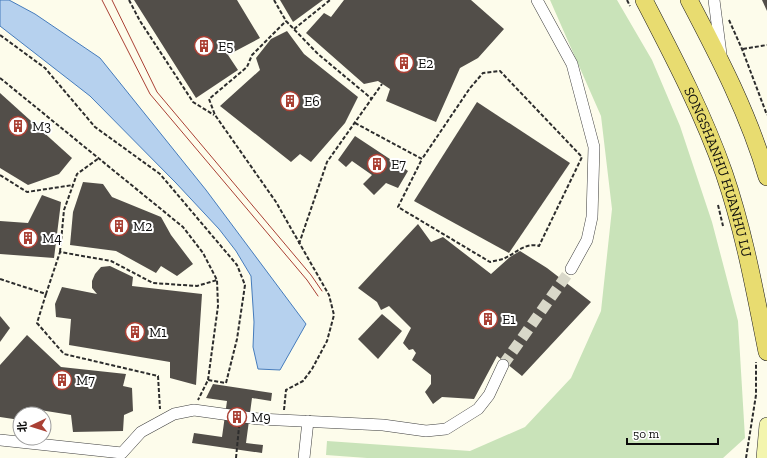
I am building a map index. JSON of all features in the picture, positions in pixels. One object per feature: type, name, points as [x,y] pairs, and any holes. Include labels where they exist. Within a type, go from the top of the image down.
[{"type":"main road","points":[[689,0],[723,65],[762,160],[767,177]]},
{"type":"main road","name":"SONGSHANHU HUANHU LU","points":[[637,3],[686,82],[724,173],[748,259],[761,356]]},
{"type":"street","points":[[537,0],[572,64],[594,147],[592,217],[587,240],[571,269]]},
{"type":"street","points":[[714,0],[723,65]]},
{"type":"street","points":[[0,440],[122,453],[142,432],[174,414],[194,410],[240,416],[383,425],[426,431],[446,429],[478,409],[489,395],[503,366]]},
{"type":"street","points":[[304,458],[308,421]]},
{"type":"street","points":[[764,458],[767,425]]},
{"type":"path","points":[[129,0],[140,21],[193,102],[215,115]]},
{"type":"path","points":[[274,0],[286,21],[318,54],[372,99]]},
{"type":"path","points":[[294,29],[330,0]]},
{"type":"path","points":[[627,0],[637,3]]},
{"type":"path","points":[[728,17],[767,115]]},
{"type":"path","points":[[283,419],[286,390],[303,380],[312,369],[326,341],[334,315],[329,295],[276,202],[215,115],[209,99],[247,67],[252,55],[286,21]]},
{"type":"path","points":[[0,35],[45,68],[95,127],[160,174],[237,265],[244,285],[242,310],[230,371],[226,383],[208,380]]},
{"type":"path","points":[[742,49],[767,45]]},
{"type":"path","points":[[500,71],[582,157],[539,246],[532,244],[511,252],[504,258],[490,262],[398,207],[422,159],[470,88],[483,73],[500,71]]},
{"type":"path","points":[[0,78],[182,227],[203,253],[217,280],[218,313],[208,380],[194,410]]},
{"type":"path","points":[[300,244],[327,162],[382,84]]},
{"type":"path","points":[[355,123],[422,159]]},
{"type":"path","points":[[99,158],[77,174],[73,184],[64,210],[60,252],[37,323],[64,354],[158,376],[161,421]]},
{"type":"path","points":[[0,175],[26,192],[73,184]]},
{"type":"path","points":[[716,200],[725,231]]},
{"type":"path","points":[[60,252],[111,261],[153,283],[197,286],[217,280]]},
{"type":"path","points":[[0,279],[46,294]]},
{"type":"path","points":[[746,458],[761,356]]},
{"type":"path","points":[[236,458],[240,416]]},
{"type":"green space","points":[[550,0],[617,0],[652,60],[680,126],[712,222],[738,321],[745,438],[723,458],[367,458],[326,455],[327,441],[470,451],[525,427],[571,378],[601,311],[612,209],[601,116]]},
{"type":"water","points":[[0,0],[9,0],[35,14],[100,58],[206,190],[306,324],[280,370],[258,369],[253,347],[254,322],[251,276],[236,251],[219,229],[176,183],[90,96],[0,26]]},
{"type":"building","name":"E5","points":[[134,0],[237,0],[260,38],[228,55],[238,70],[196,98]]},
{"type":"building","points":[[280,0],[323,0],[293,22]]},
{"type":"building","name":"E2","points":[[344,0],[471,0],[504,29],[478,58],[460,68],[436,122],[386,101],[390,89],[378,81],[364,84],[306,33],[324,13],[331,17]]},
{"type":"building","points":[[762,0],[767,0],[767,11]]},
{"type":"building","name":"E6","points":[[287,31],[304,54],[358,97],[345,123],[311,162],[300,154],[291,162],[220,106],[260,70],[256,58],[271,39]]},
{"type":"building","name":"M3","points":[[0,93],[72,158],[59,174],[28,185],[0,168]]},
{"type":"building","points":[[477,102],[570,163],[509,253],[414,201]]},
{"type":"building","name":"E7","points":[[355,136],[408,171],[398,188],[386,183],[374,195],[363,184],[372,175],[352,161],[346,167],[338,160]]},
{"type":"building","name":"M2","points":[[83,182],[103,184],[112,197],[161,217],[171,235],[193,264],[177,276],[161,266],[156,273],[116,251],[70,245],[73,212]]},
{"type":"building","name":"M4","points":[[42,195],[61,202],[54,258],[0,254],[0,221],[28,223]]},
{"type":"building","name":"E1","points":[[418,224],[431,242],[443,237],[491,274],[510,257],[520,251],[547,268],[591,302],[522,376],[497,356],[474,399],[442,397],[433,404],[425,392],[431,384],[431,375],[412,360],[416,353],[413,349],[409,350],[403,343],[411,328],[389,306],[381,310],[377,302],[358,288]]},
{"type":"building","name":"M1","points":[[110,266],[133,277],[132,286],[202,294],[196,385],[170,378],[170,362],[69,345],[71,319],[56,317],[55,304],[62,287],[97,294],[92,288],[92,281],[95,274],[101,267]]},
{"type":"building","points":[[382,314],[402,331],[378,359],[358,339]]},
{"type":"building","points":[[0,316],[10,328],[0,342]]},
{"type":"building","name":"M7","points":[[27,335],[61,367],[126,374],[123,386],[132,388],[133,411],[124,415],[123,431],[73,432],[71,415],[52,412],[52,406],[12,406],[12,419],[0,417],[0,365]]},
{"type":"building","name":"M9","points":[[213,384],[272,393],[271,401],[252,398],[246,443],[263,445],[262,453],[192,443],[194,433],[222,437],[227,401],[206,398]]},
{"type":"tunnel","points":[[503,365],[571,269]]},
{"type":"tram line","points":[[102,0],[150,94],[307,280],[318,296]]},
{"type":"tram line","points":[[112,0],[157,92],[311,275],[322,291]]},
{"type":"place","name":"E5","points":[[204,46]]},
{"type":"place","name":"E2","points":[[404,63]]},
{"type":"place","name":"E6","points":[[290,101]]},
{"type":"place","name":"M3","points":[[18,126]]},
{"type":"place","name":"E7","points":[[377,164]]},
{"type":"place","name":"M2","points":[[119,226]]},
{"type":"place","name":"M4","points":[[28,238]]},
{"type":"place","name":"E1","points":[[488,319]]},
{"type":"place","name":"M1","points":[[135,332]]},
{"type":"place","name":"M7","points":[[62,380]]},
{"type":"place","name":"M9","points":[[237,417]]}]
